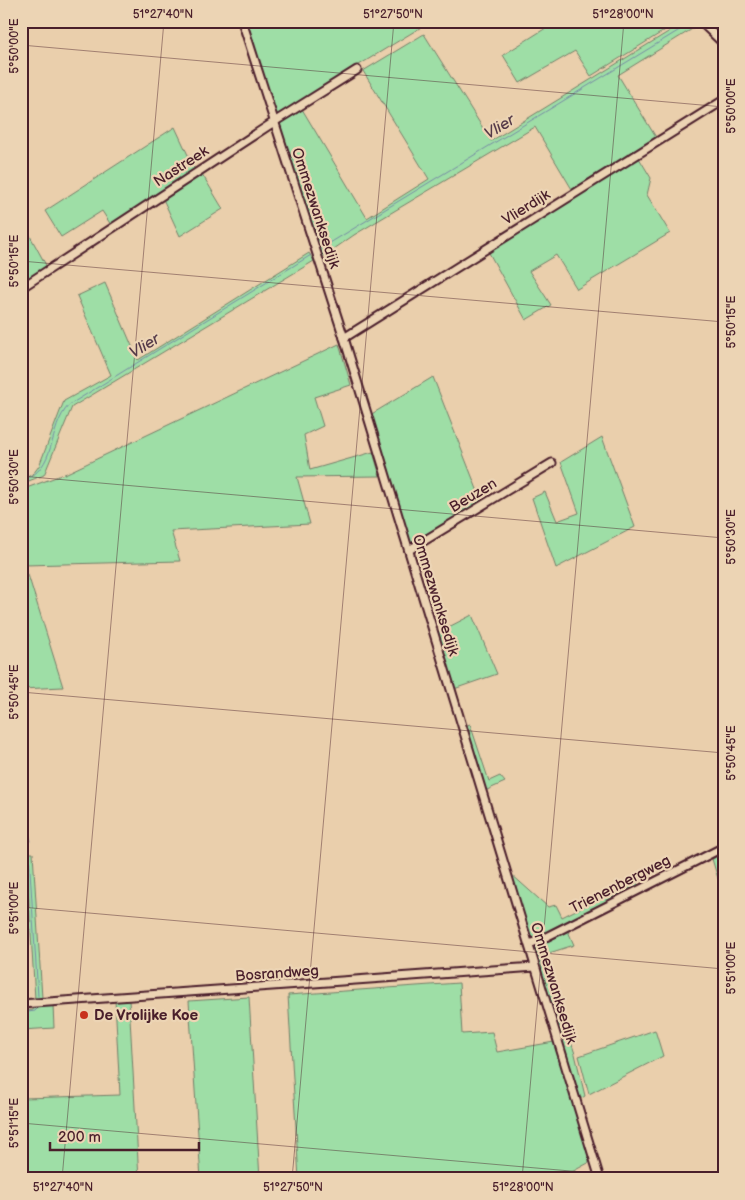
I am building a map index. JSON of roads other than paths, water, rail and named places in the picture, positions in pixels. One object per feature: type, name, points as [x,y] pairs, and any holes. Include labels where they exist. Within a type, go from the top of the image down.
[{"type":"street","name":"Ommezwanksedijk","points":[[242,21],[344,338],[600,1179]]},
{"type":"street","points":[[700,21],[724,44]]},
{"type":"street","name":"Nastreek","points":[[21,288],[274,122],[357,70]]},
{"type":"street","name":"Vlierdijk","points":[[344,338],[724,100]]},
{"type":"street","name":"Beuzen","points":[[408,550],[552,463]]},
{"type":"street","name":"Trienenbergweg","points":[[529,944],[724,847]]},
{"type":"street","name":"Bosrandweg","points":[[21,1004],[535,967]]},
{"type":"waterway","points":[[710,22],[718,29]]},
{"type":"waterway","name":"Vlier","points":[[320,249],[691,23]]},
{"type":"waterway","name":"Vlier","points":[[21,482],[33,475],[47,458],[57,425],[69,405],[311,255]]},
{"type":"waterway","points":[[21,808],[31,841]]},
{"type":"waterway","points":[[29,855],[38,996]]},
{"type":"waterway","points":[[21,1013],[37,1009]]},
{"type":"place","name":"De Vrolijke Koe","points":[[84,1015]]}]
